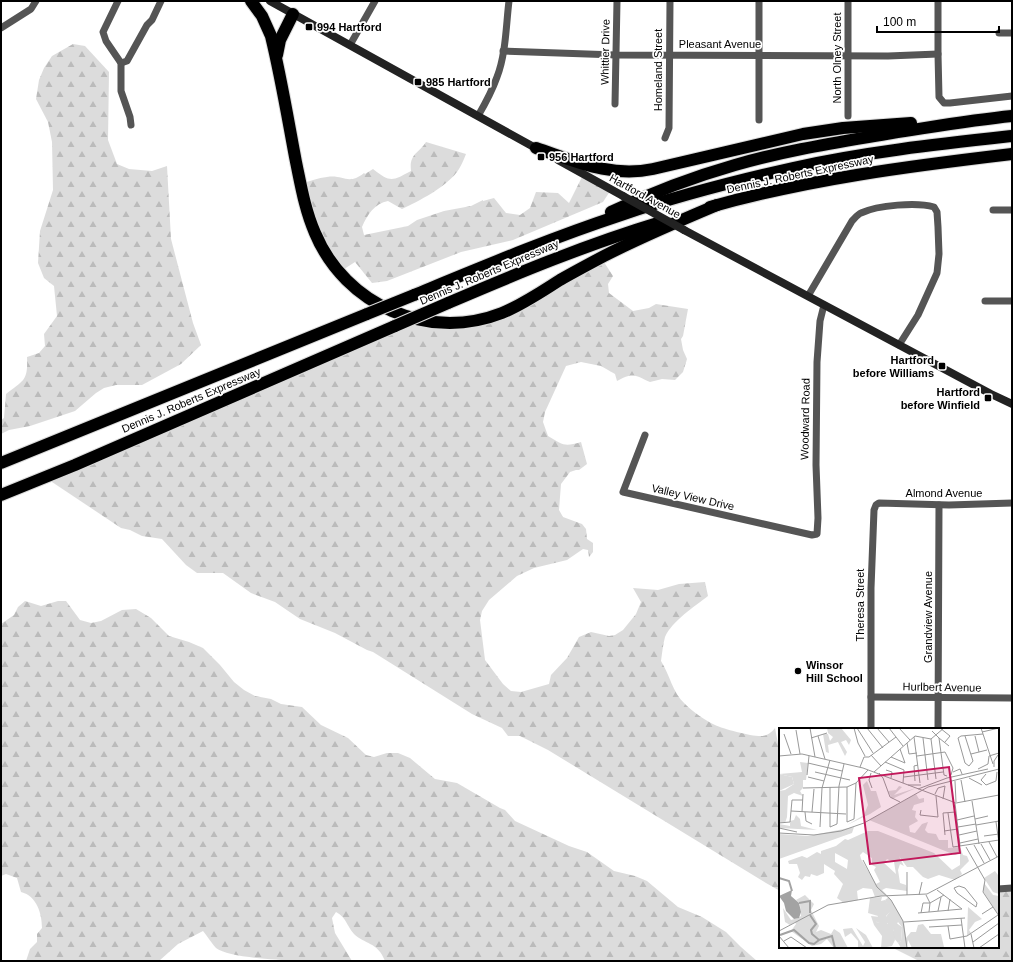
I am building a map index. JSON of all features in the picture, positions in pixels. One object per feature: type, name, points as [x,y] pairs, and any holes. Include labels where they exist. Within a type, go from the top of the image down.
[{"type":"highway","points":[[251,1],[262,16],[273,45],[306,206],[314,232],[322,248],[337,271],[360,292],[378,304],[407,317],[436,323],[458,323],[481,320],[502,313],[523,303],[580,268],[615,250],[718,205]]},
{"type":"highway","points":[[278,72],[278,46],[282,34],[293,14]]},
{"type":"highway","points":[[563,235],[642,198],[735,165],[862,138],[968,121],[1012,116]]},
{"type":"highway","points":[[536,148],[599,168],[615,172],[629,173],[653,169],[782,138],[823,130],[868,126],[968,121]]},
{"type":"highway","name":"Dennis J. Roberts Expressway","points":[[1,463],[414,294],[563,235],[677,197],[794,168],[890,151],[1012,136]]},
{"type":"highway","name":"Dennis J. Roberts Expressway","points":[[1,495],[68,468],[519,273],[631,231],[775,190],[908,166],[1012,154]]},
{"type":"main road","name":"Hartford Avenue","points":[[270,1],[684,230],[899,346],[1012,404]]},
{"type":"street","points":[[1,28],[31,9],[36,1]]},
{"type":"street","points":[[118,1],[103,32],[106,41],[121,63],[121,92],[130,117],[131,125]]},
{"type":"street","points":[[121,63],[128,61],[147,25],[152,20],[161,1]]},
{"type":"street","points":[[350,45],[375,1]]},
{"type":"street","points":[[478,116],[497,77],[503,51],[509,1]]},
{"type":"street","name":"Whittier Drive","points":[[615,104],[617,1]]},
{"type":"street","name":"Homeland Street","points":[[665,138],[669,128],[670,1]]},
{"type":"street","points":[[759,1],[759,120]]},
{"type":"street","name":"North Olney Street","points":[[848,1],[848,116]]},
{"type":"street","points":[[938,1],[940,97],[944,103],[1012,96]]},
{"type":"street","points":[[999,33],[1012,33]]},
{"type":"street","name":"Pleasant Avenue","points":[[503,51],[616,55],[938,54]]},
{"type":"street","points":[[808,296],[852,221],[861,213],[886,206],[916,205],[936,208],[939,254],[937,273],[918,315],[899,346]]},
{"type":"street","points":[[993,210],[1012,210]]},
{"type":"street","points":[[985,301],[1012,302]]},
{"type":"street","name":"Woodward Road","points":[[817,534],[816,362],[820,321],[824,305]]},
{"type":"street","name":"Valley View Drive","points":[[645,435],[623,492],[812,535],[817,534]]},
{"type":"street","name":"Almond Avenue","points":[[876,505],[1012,504]]},
{"type":"street","name":"Theresa Street","points":[[871,728],[871,588],[874,510],[876,505]]},
{"type":"street","name":"Grandview Avenue","points":[[938,728],[939,505]]},
{"type":"street","name":"Hurlbert Avenue","points":[[871,696],[1012,698]]},
{"type":"street","points":[[999,889],[1012,888]]},
{"type":"green space","points":[[73,44],[85,46],[109,72],[108,140],[117,164],[129,169],[152,171],[167,166],[171,239],[193,323],[201,345],[181,364],[142,385],[116,385],[104,388],[75,411],[30,426],[9,430],[1,434],[1,420],[4,418],[6,394],[17,386],[26,376],[27,357],[39,353],[45,346],[44,334],[57,316],[54,286],[44,278],[38,263],[40,231],[53,190],[52,142],[48,122],[36,99],[39,80],[44,68],[52,56]]},
{"type":"green space","points":[[426,142],[466,154],[455,175],[435,191],[402,209],[388,201],[379,204],[369,214],[362,227],[364,235],[408,226],[417,220],[444,211],[471,206],[483,200],[494,198],[506,213],[520,215],[530,208],[536,192],[558,193],[569,203],[582,177],[610,191],[603,202],[513,240],[461,252],[387,281],[372,283],[355,262],[338,273],[301,184],[333,176],[354,179],[373,169],[384,177],[392,179],[400,177],[411,171],[411,161]]},
{"type":"green space","points":[[602,259],[613,276],[608,284],[609,293],[633,311],[649,308],[656,304],[688,309],[683,336],[681,339],[683,350],[687,359],[683,372],[675,380],[662,379],[650,382],[634,376],[627,376],[617,381],[615,374],[601,366],[581,362],[566,366],[545,412],[543,422],[548,436],[557,441],[567,445],[581,442],[587,464],[579,470],[570,472],[561,484],[559,510],[563,517],[582,524],[586,529],[587,539],[593,543],[593,552],[589,557],[588,550],[583,549],[567,560],[534,568],[517,576],[489,600],[482,611],[480,620],[485,660],[503,684],[511,691],[521,692],[549,684],[551,675],[567,658],[579,637],[591,632],[609,636],[615,635],[623,630],[636,614],[641,602],[633,588],[658,590],[679,584],[705,582],[708,596],[684,614],[668,631],[664,640],[661,661],[677,694],[691,710],[699,716],[725,729],[758,736],[768,735],[775,728],[779,749],[779,890],[548,750],[520,736],[508,736],[502,728],[472,714],[373,652],[335,633],[300,619],[275,602],[251,593],[223,573],[197,573],[186,565],[162,539],[142,536],[130,530],[121,528],[49,480],[411,322],[470,325]]},
{"type":"green space","points":[[25,601],[41,606],[58,601],[66,601],[80,620],[91,623],[101,621],[122,610],[136,609],[151,618],[169,636],[203,648],[234,682],[244,690],[255,696],[271,699],[281,704],[302,707],[321,725],[348,738],[366,755],[374,757],[387,753],[398,753],[410,758],[435,779],[457,783],[505,810],[515,821],[569,846],[587,852],[614,871],[635,876],[647,881],[678,907],[702,917],[726,932],[757,961],[385,961],[379,950],[354,934],[340,914],[336,912],[332,918],[335,933],[352,961],[281,960],[226,953],[216,948],[203,931],[178,944],[159,961],[26,961],[30,949],[37,942],[37,934],[42,928],[40,912],[35,901],[31,897],[21,892],[17,878],[6,874],[1,876],[1,624],[14,615],[18,607]]},
{"type":"green space","points":[[999,888],[1012,888],[1012,961],[919,961],[893,948],[999,948]]},
{"type":"place","name":"994 Hartford","points":[[309,27]]},
{"type":"place","name":"985 Hartford","points":[[418,82]]},
{"type":"place","name":"956 Hartford","points":[[541,157]]},
{"type":"place","name":"Hartford before Williams","points":[[942,366]]},
{"type":"place","name":"Hartford before Winfield","points":[[988,398]]},
{"type":"place","name":"Winsor Hill School","points":[[798,671]]}]
